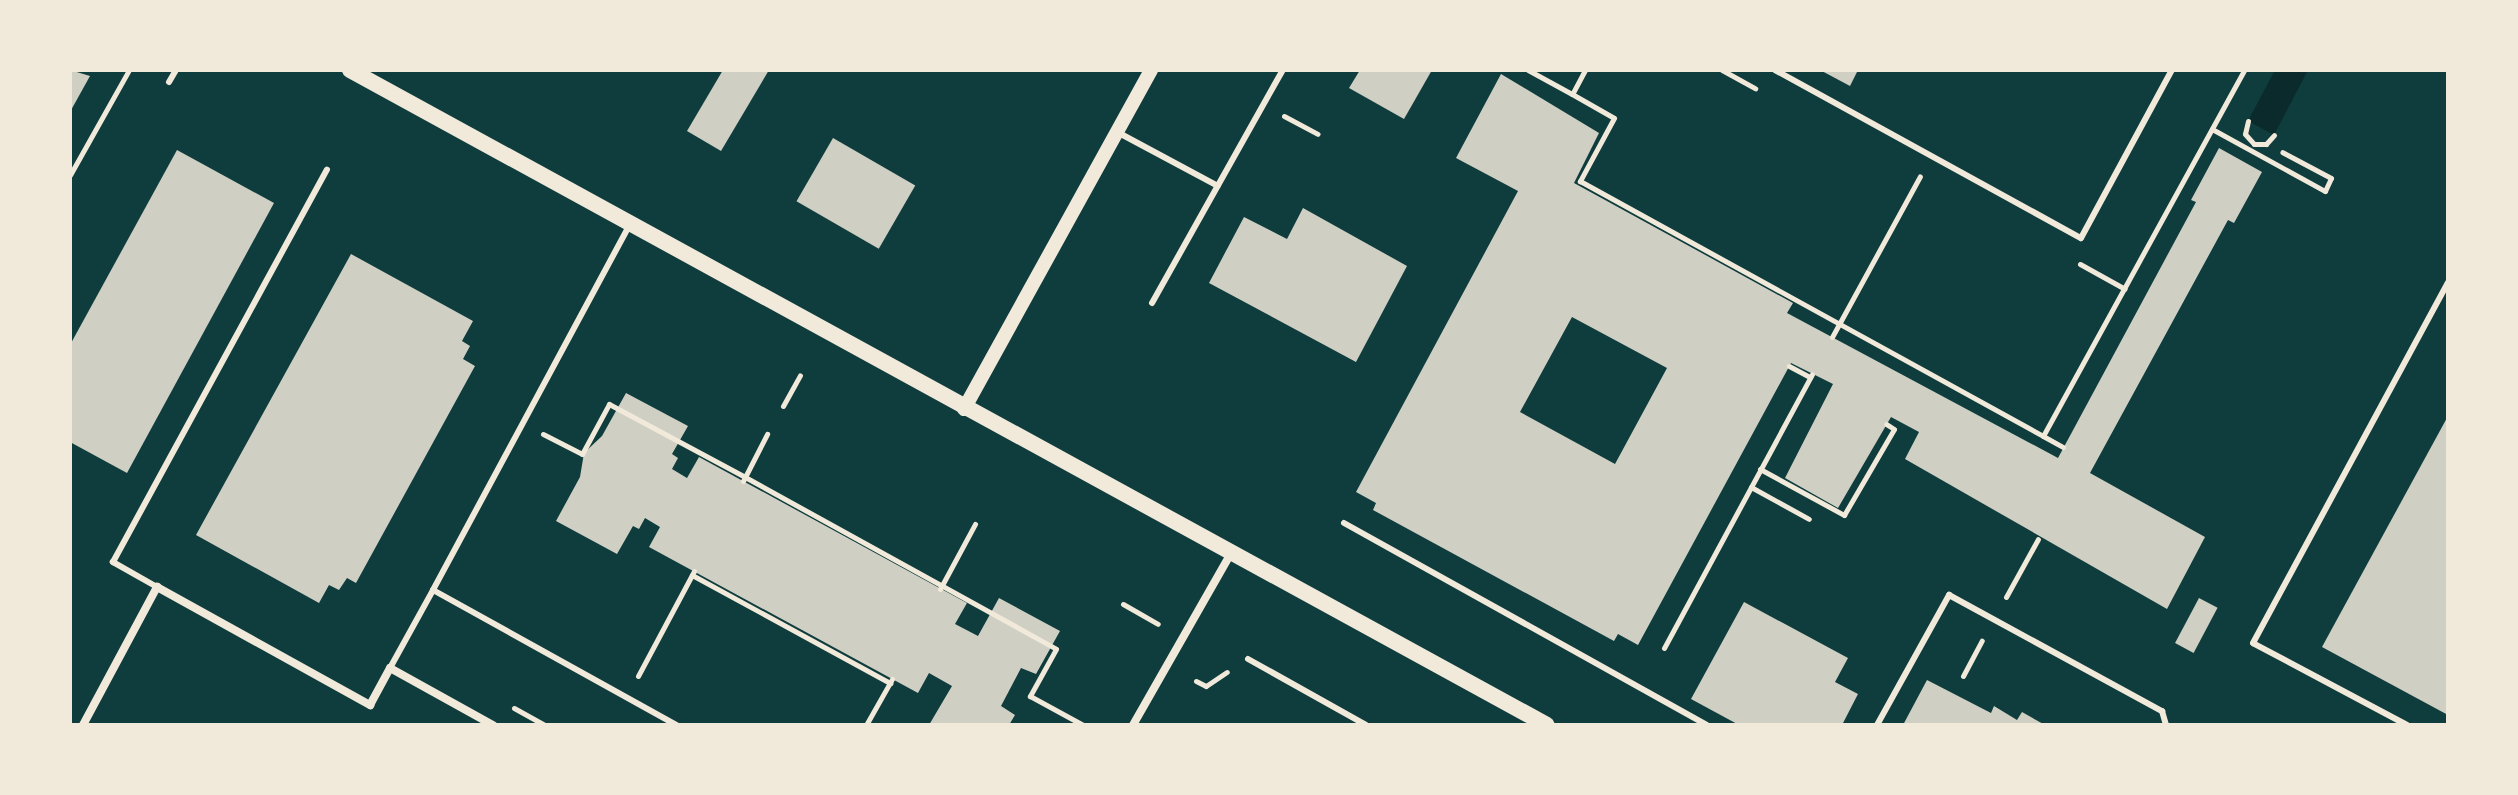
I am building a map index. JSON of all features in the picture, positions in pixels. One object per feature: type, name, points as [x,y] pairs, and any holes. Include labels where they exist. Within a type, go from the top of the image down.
[{"type":"main road","points":[[350,70],[629,226],[1547,725]]},
{"type":"street","points":[[964,409],[1151,70]]},
{"type":"street","points":[[1133,725],[1231,552]]},
{"type":"street","points":[[83,725],[157,587],[370,705],[390,668],[493,725]]},
{"type":"lane","points":[[169,82],[176,70]]},
{"type":"lane","points":[[1152,303],[1283,70]]},
{"type":"lane","points":[[1775,70],[2081,238],[2172,70]]},
{"type":"lane","points":[[1117,132],[1218,186]]},
{"type":"lane","points":[[157,587],[113,562],[327,170]]},
{"type":"lane","points":[[390,668],[629,226]]},
{"type":"lane","points":[[2407,725],[2253,643],[2448,282]]},
{"type":"lane","points":[[1344,523],[1707,725]]},
{"type":"lane","points":[[433,590],[677,725]]},
{"type":"lane","points":[[1877,725],[1949,595],[2162,711],[2166,725]]},
{"type":"lane","points":[[1248,659],[1366,725]]},
{"type":"path","points":[[70,175],[129,70]]},
{"type":"path","points":[[1528,70],[1614,118],[1580,181],[2063,447]]},
{"type":"path","points":[[1572,94],[1585,70]]},
{"type":"path","points":[[2043,436],[2244,70]]},
{"type":"path","points":[[1263,105],[1318,134]]},
{"type":"path","points":[[2248,121],[2245,134],[2252,143],[2266,144],[2274,135]]},
{"type":"path","points":[[2212,129],[2325,191],[2331,178],[2282,152]]},
{"type":"path","points":[[2249,150],[2252,143]]},
{"type":"path","points":[[1832,337],[1931,155]]},
{"type":"path","points":[[1664,648],[1811,375],[1789,366]]},
{"type":"path","points":[[783,406],[800,375]]},
{"type":"path","points":[[523,423],[582,454],[609,404],[1056,649],[1030,696],[1083,725]]},
{"type":"path","points":[[1760,469],[1844,515],[1894,429],[1886,424]]},
{"type":"path","points":[[744,479],[767,434]]},
{"type":"path","points":[[1751,487],[1809,519]]},
{"type":"path","points":[[941,587],[975,524]]},
{"type":"path","points":[[626,697],[693,573],[891,681],[866,725]]},
{"type":"path","points":[[1123,604],[1158,624]]},
{"type":"path","points":[[1196,681],[1206,686]]},
{"type":"water","points":[[2275,70],[2308,70],[2274,135],[2248,121]]},
{"type":"building","points":[[70,70],[90,76],[70,112]]},
{"type":"building","points":[[723,70],[769,70],[721,151],[687,131]]},
{"type":"building","points":[[1360,70],[1432,70],[1404,119],[1349,88]]},
{"type":"building","points":[[1820,70],[1858,70],[1850,86]]},
{"type":"building","points":[[1501,74],[1599,133],[1574,183],[1793,303],[1787,313],[2058,458],[2196,202],[2191,200],[2219,148],[2262,172],[2234,223],[2228,220],[2090,473],[2205,537],[2167,609],[1905,459],[1919,432],[1891,417],[1838,508],[1785,478],[1833,384],[1791,363],[1638,645],[1618,634],[1614,641],[1373,510],[1376,503],[1356,492],[1518,191],[1456,158]],"holes":[[[1572,317],[1667,368],[1615,464],[1520,412]]]},
{"type":"building","points":[[833,138],[915,185],[879,249],[796,201]]},
{"type":"building","points":[[177,150],[274,203],[127,473],[70,442],[70,345]]},
{"type":"building","points":[[1303,208],[1407,266],[1356,362],[1209,283],[1244,217],[1287,239]]},
{"type":"building","points":[[351,254],[473,321],[462,341],[470,346],[463,359],[475,366],[356,583],[347,578],[339,590],[329,585],[319,603],[196,535]]},
{"type":"building","points":[[626,393],[688,426],[672,454],[678,458],[672,469],[687,478],[699,457],[967,603],[955,624],[978,636],[999,598],[1060,631],[1036,674],[1021,668],[1001,706],[1015,715],[1009,725],[929,725],[952,686],[929,673],[918,693],[649,547],[660,527],[645,518],[639,529],[633,526],[617,554],[556,521],[580,477],[584,453],[602,436]]},
{"type":"building","points":[[2448,416],[2448,715],[2322,647]]},
{"type":"building","points":[[2199,598],[2218,608],[2194,653],[2175,643]]},
{"type":"building","points":[[1744,602],[1848,658],[1835,682],[1858,694],[1842,725],[1739,725],[1691,699]]},
{"type":"building","points":[[1927,680],[1991,713],[1994,706],[2017,720],[2022,712],[2045,725],[1903,725]]}]
